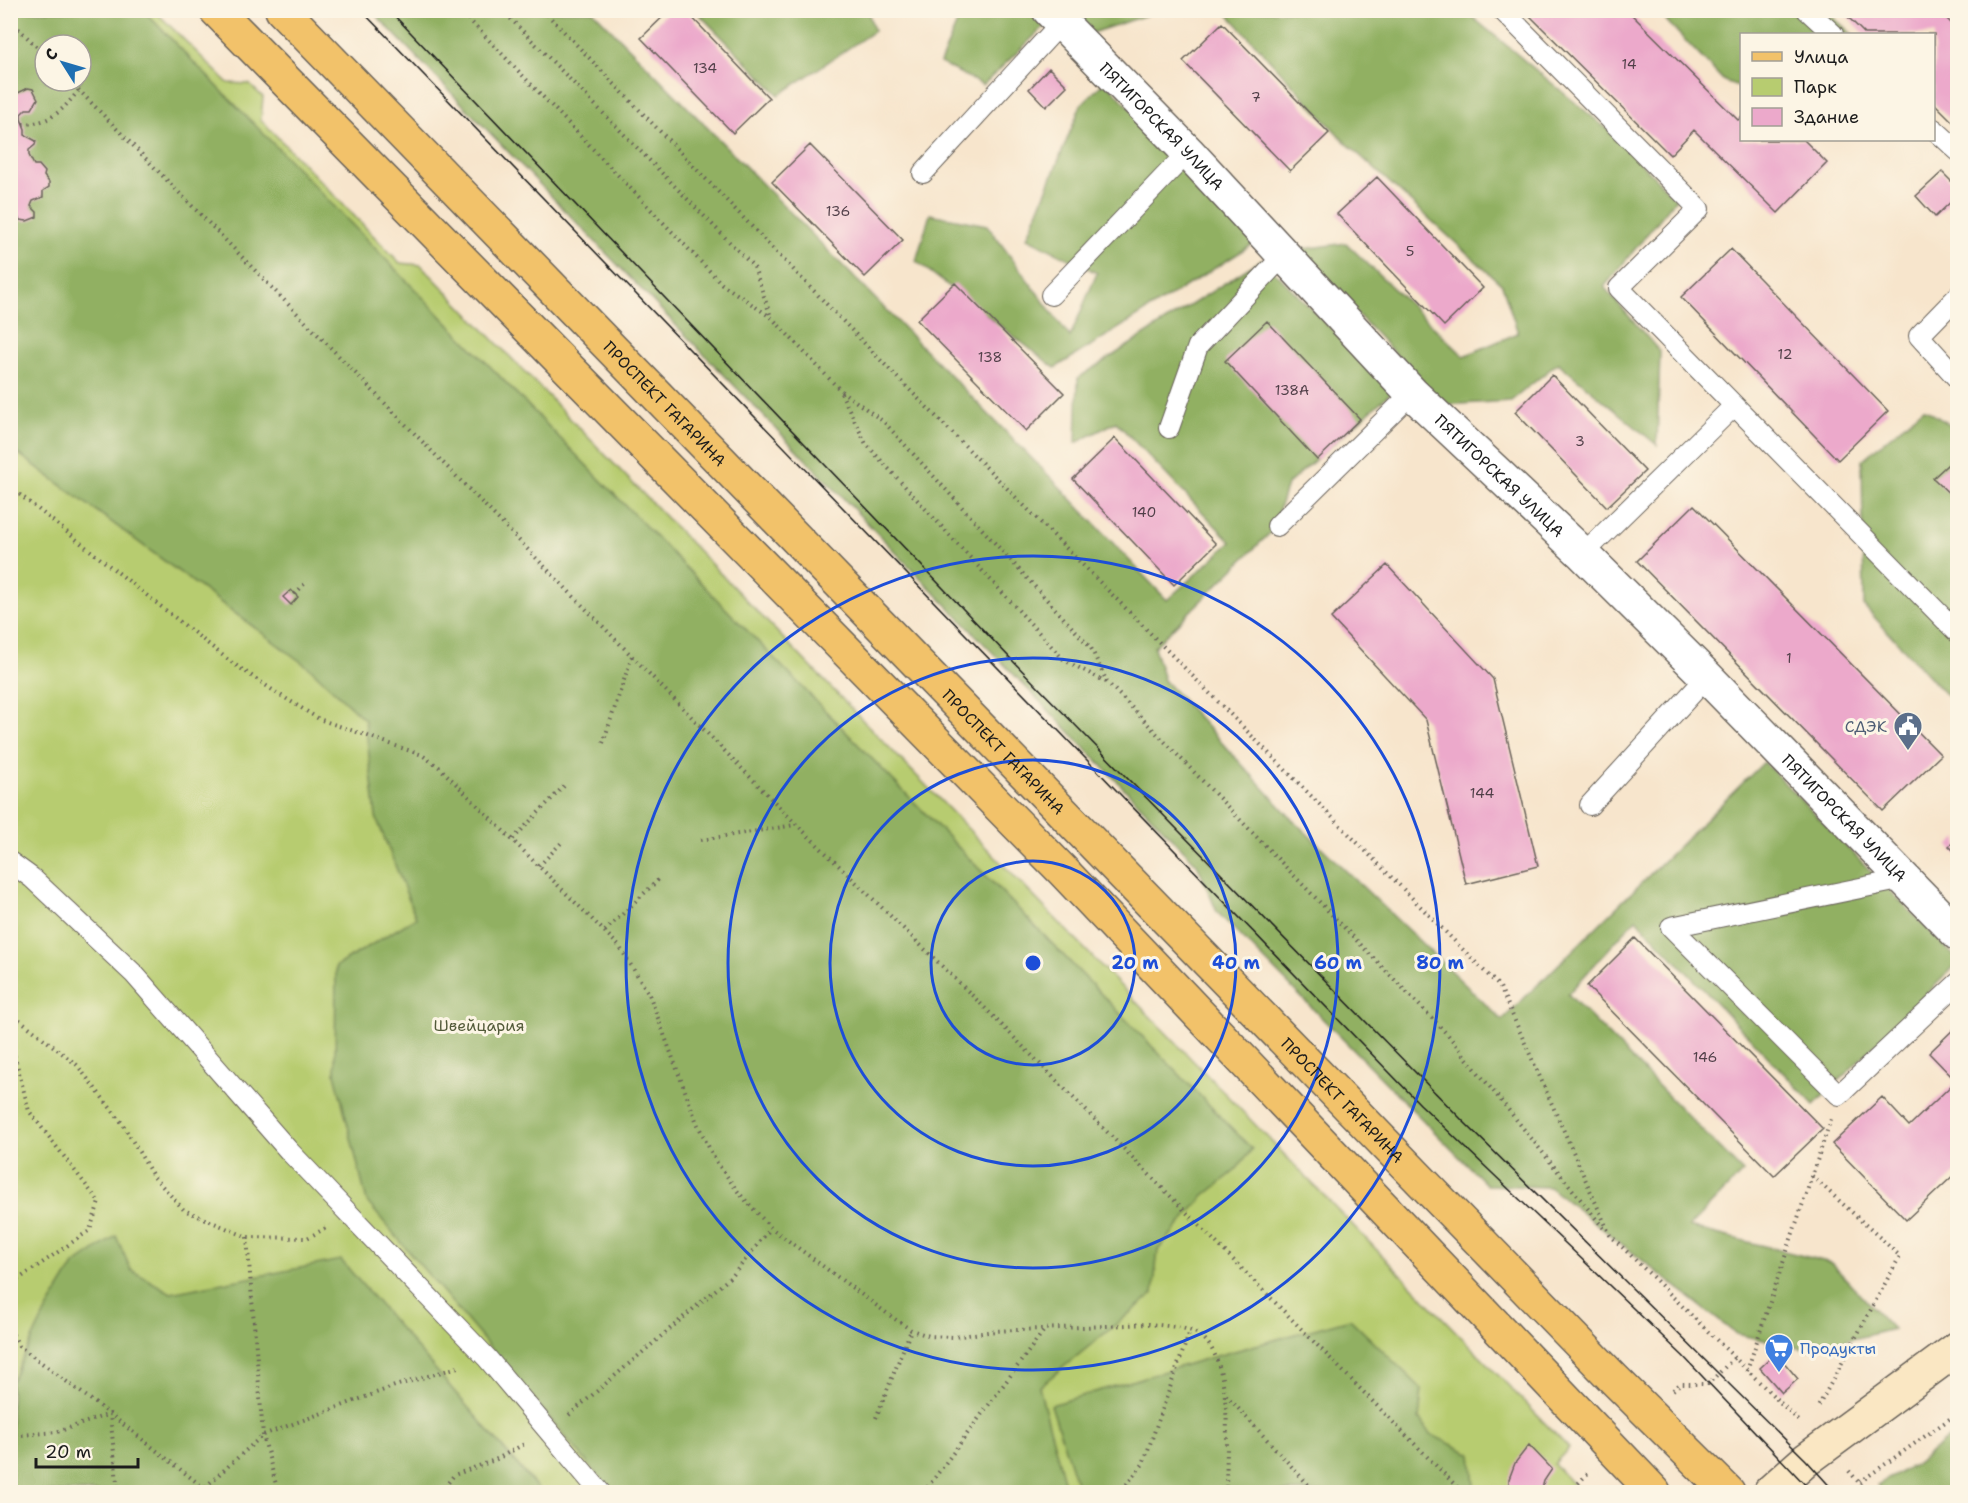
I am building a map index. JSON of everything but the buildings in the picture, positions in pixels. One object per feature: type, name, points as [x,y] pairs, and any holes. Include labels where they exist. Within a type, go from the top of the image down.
[{"type":"main road","points":[[216,10],[1062,870],[1654,1492]]},
{"type":"main road","name":"ПРОСПЕКТ ГАГАРИНА","points":[[282,10],[1614,1379],[1728,1492]]},
{"type":"street","name":"ПЯТИГОРСКАЯ УЛИЦА","points":[[1055,17],[1188,152],[1412,393],[1583,554],[1707,676],[1958,934]]},
{"type":"street","points":[[1770,1492],[1792,1471],[1958,1348]]},
{"type":"lane","points":[[1502,10],[1699,208],[1619,288],[1958,633]]},
{"type":"lane","points":[[1807,10],[1832,33]]},
{"type":"lane","points":[[923,172],[1055,17]]},
{"type":"lane","points":[[1935,130],[1958,151]]},
{"type":"lane","points":[[1051,295],[1188,152]]},
{"type":"lane","points":[[1168,428],[1198,346],[1284,255]]},
{"type":"lane","points":[[1958,296],[1919,336],[1958,379]]},
{"type":"lane","points":[[1277,526],[1412,393]]},
{"type":"lane","points":[[1583,554],[1734,405]]},
{"type":"lane","points":[[1590,805],[1707,676]]},
{"type":"lane","points":[[10,862],[32,878],[134,974],[290,1152],[487,1358],[600,1492]]},
{"type":"lane","points":[[1904,879],[1671,927],[1839,1095],[1958,983]]},
{"type":"path","points":[[460,10],[722,284],[772,318],[840,390],[884,422],[1091,648],[1107,682],[1448,1035],[1610,1235],[1826,1448],[1867,1492]]},
{"type":"path","points":[[502,10],[754,267],[772,318]]},
{"type":"path","points":[[507,10],[514,23]]},
{"type":"path","points":[[543,10],[885,365],[1500,987],[1610,1235]]},
{"type":"path","points":[[10,20],[33,43]]},
{"type":"path","points":[[23,124],[37,123],[50,118],[64,108],[76,93]]},
{"type":"path","points":[[82,93],[796,825],[980,1003],[1462,1492]]},
{"type":"path","points":[[840,390],[866,444],[1064,660],[1107,682]]},
{"type":"path","points":[[10,487],[222,655],[277,693],[320,719],[422,755],[439,767],[605,931],[634,967],[649,994],[697,1123],[716,1160],[739,1193],[771,1228],[911,1330],[929,1336],[954,1337],[995,1332],[1149,1324],[1170,1326],[1199,1335],[1208,1343],[1218,1359],[1225,1394],[1226,1492]]},
{"type":"path","points":[[295,594],[307,581]]},
{"type":"path","points":[[603,743],[632,656]]},
{"type":"path","points":[[513,839],[565,785]]},
{"type":"path","points":[[701,840],[796,825]]},
{"type":"path","points":[[539,866],[563,841]]},
{"type":"path","points":[[605,931],[658,880]]},
{"type":"path","points":[[10,1012],[77,1065],[122,1123],[153,1176],[184,1210],[247,1237],[307,1238],[351,1216]]},
{"type":"path","points":[[10,1038],[29,1111],[99,1202],[90,1230],[10,1285]]},
{"type":"path","points":[[1747,1371],[1839,1095]]},
{"type":"path","points":[[1812,1176],[1900,1256],[1826,1448]]},
{"type":"path","points":[[565,1418],[733,1275],[771,1228]]},
{"type":"path","points":[[247,1237],[263,1435],[278,1492]]},
{"type":"path","points":[[10,1329],[19,1346],[110,1414],[204,1490],[263,1435],[395,1386],[487,1358]]},
{"type":"path","points":[[924,1492],[1045,1329]]},
{"type":"path","points":[[876,1418],[911,1330]]},
{"type":"path","points":[[1117,1492],[1126,1485],[1143,1464],[1190,1331]]},
{"type":"path","points":[[1225,1394],[1315,1492]]},
{"type":"path","points":[[1860,1482],[1958,1413]]},
{"type":"path","points":[[10,1436],[57,1432],[110,1414]]},
{"type":"path","points":[[110,1414],[118,1492]]},
{"type":"path","points":[[441,1492],[454,1475],[495,1460],[549,1431]]},
{"type":"green space","name":"Швейцария","points":[[10,11],[155,11],[228,83],[249,84],[263,97],[261,120],[400,263],[421,265],[1569,1448],[1554,1464],[1580,1492],[11,1492]]},
{"type":"green space","name":"Швейцария","points":[[11,11],[144,11],[1252,1149],[1236,1170],[1203,1197],[1158,1250],[1153,1294],[1039,1387],[1067,1492],[612,1492],[367,1202],[335,1074],[336,966],[416,918],[376,817],[365,720],[312,670],[11,448]]},
{"type":"green space","points":[[372,11],[593,11],[1056,483],[1167,600],[1231,542],[1116,422],[1076,443],[1078,378],[1262,259],[1393,391],[1287,485],[1272,531],[1154,647],[1164,680],[1293,820],[1502,1020],[1764,762],[1957,959],[1957,964],[1814,1105],[1636,919],[1568,994],[1743,1172],[1689,1227],[1831,1263],[1893,1329],[1808,1350],[1736,1334],[1549,1187],[1487,1185],[1217,912],[1197,864]]},
{"type":"green space","points":[[696,11],[868,11],[874,31],[779,95]]},
{"type":"green space","points":[[962,11],[1036,11],[1048,23],[983,85],[940,63]]},
{"type":"green space","points":[[1058,11],[1142,11],[1147,15],[1080,37]]},
{"type":"green space","points":[[1225,11],[1465,11],[1607,129],[1676,199],[1604,287],[1660,352],[1657,445],[1558,363],[1511,401],[1444,405],[1296,250],[1346,243],[1464,356],[1518,333],[1502,285],[1343,140]]},
{"type":"green space","points":[[1657,11],[1826,11],[1851,33],[1740,33],[1740,87],[1724,81]]},
{"type":"green space","points":[[1105,81],[1255,243],[1055,368],[916,261],[930,214],[987,225],[1070,337],[1097,273],[1027,238],[1081,105]]},
{"type":"green space","points":[[1924,408],[1957,430],[1958,621],[1951,648],[1957,656],[1957,707],[1864,606],[1862,460]]},
{"type":"green space","points":[[116,1236],[131,1270],[171,1293],[341,1260],[541,1492],[11,1492],[11,1383],[46,1311],[74,1265]]},
{"type":"green space","points":[[1350,1319],[1422,1389],[1419,1419],[1432,1435],[1471,1454],[1474,1485],[1471,1492],[1079,1492],[1051,1405]]},
{"type":"green space","points":[[1957,1431],[1957,1492],[1882,1492],[1877,1485],[1916,1464]]},
{"type":"tram line","points":[[361,10],[1420,1104],[1683,1356],[1812,1492]]},
{"type":"tram line","points":[[389,10],[1035,684],[1462,1120],[1806,1460],[1835,1492]]},
{"type":"place","name":"СДЭК","points":[[1908,752]]},
{"type":"place","name":"Продукты","points":[[1779,1374]]}]
